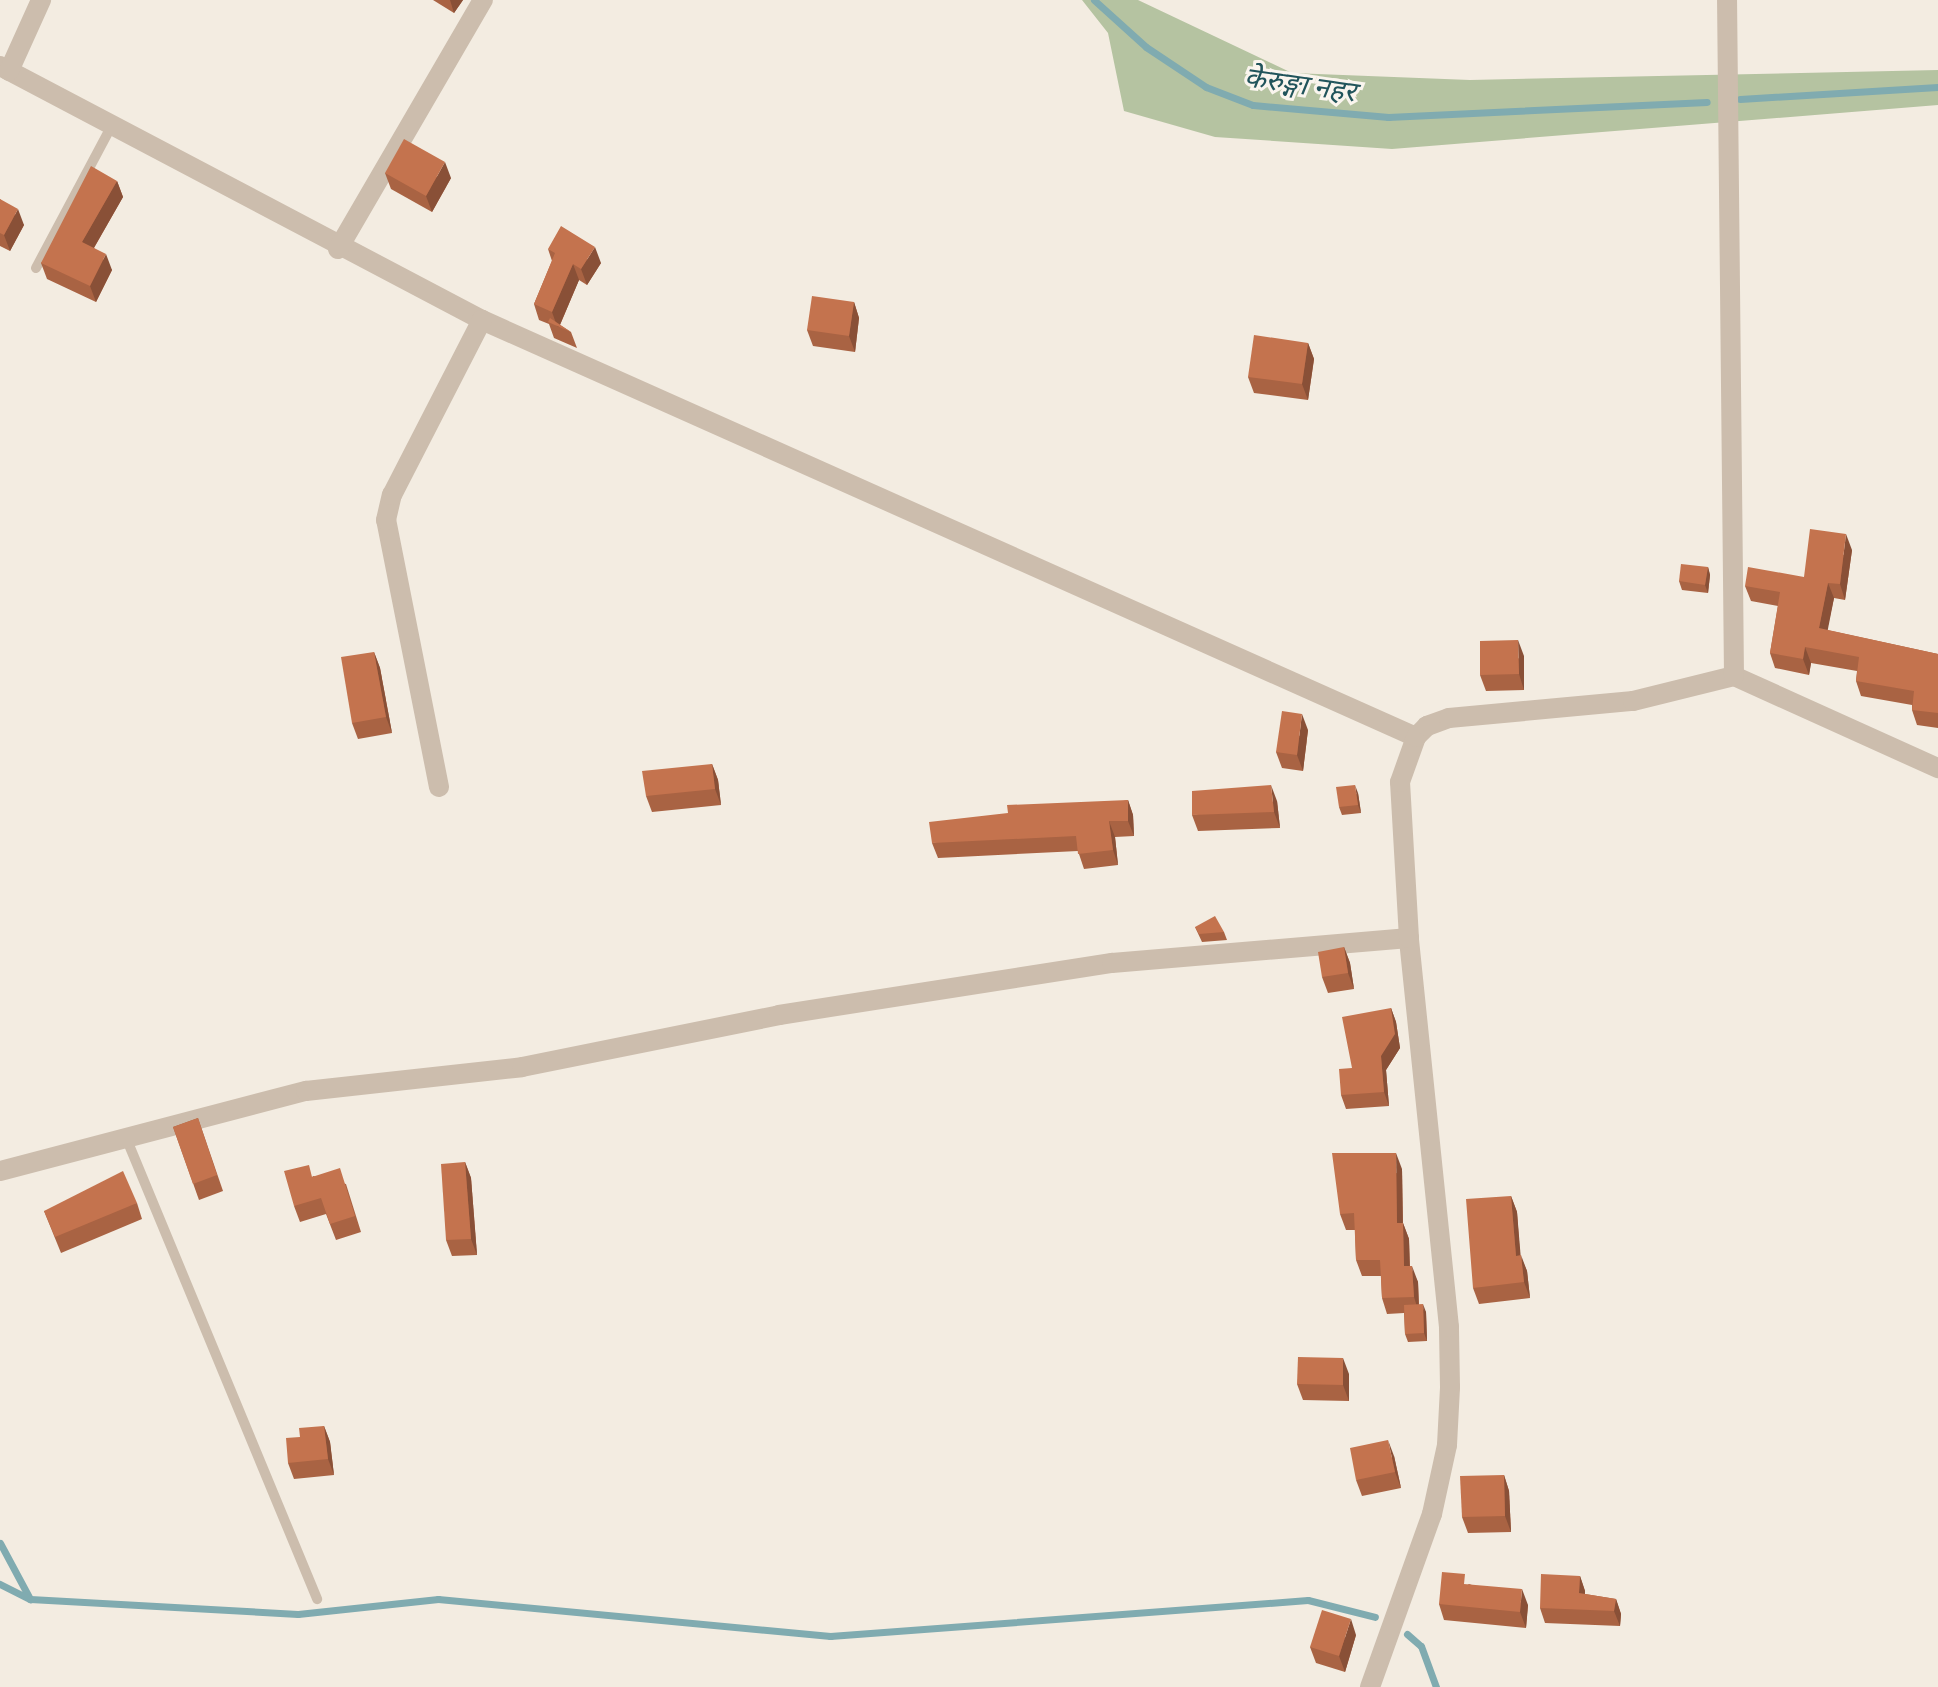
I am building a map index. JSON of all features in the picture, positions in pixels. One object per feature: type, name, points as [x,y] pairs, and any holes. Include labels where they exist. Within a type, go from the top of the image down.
[{"type":"street","points":[[41,0],[4,69],[338,249],[482,320],[1416,737]]},
{"type":"street","points":[[338,249],[483,0]]},
{"type":"street","points":[[1727,0],[1734,676]]},
{"type":"street","points":[[439,787],[386,520],[392,495],[482,320]]},
{"type":"street","points":[[1370,1687],[1432,1514],[1447,1445],[1449,1327],[1409,938],[1399,794],[1416,737],[1427,726],[1449,718],[1633,701],[1734,676],[1938,768]]},
{"type":"street","points":[[0,1171],[306,1091],[522,1067],[824,1008],[1112,963],[1409,938]]},
{"type":"lane","points":[[36,268],[111,127]]},
{"type":"lane","points":[[127,1140],[317,1599]]},
{"type":"green space","points":[[1082,0],[1138,0],[1292,73],[1470,80],[1938,70],[1938,105],[1392,149],[1215,137],[1124,111],[1108,33]]},
{"type":"building","points":[[404,139],[445,162],[426,196],[385,173]]},
{"type":"building","points":[[91,166],[117,181],[82,242],[106,254],[90,286],[41,263]]},
{"type":"building","points":[[0,199],[18,209],[4,235],[0,233]]},
{"type":"building","points":[[561,226],[595,247],[581,269],[573,264],[552,312],[534,304],[555,253],[548,249]]},
{"type":"building","points":[[812,296],[854,302],[849,336],[807,330]]},
{"type":"building","points":[[550,318],[571,332],[548,322]]},
{"type":"building","points":[[1254,335],[1308,343],[1302,384],[1248,377]]},
{"type":"building","points":[[1810,529],[1846,534],[1840,584],[1828,583],[1819,628],[1938,654],[1938,713],[1912,710],[1914,691],[1856,681],[1859,657],[1805,647],[1803,659],[1770,653],[1780,592],[1745,586],[1748,567],[1804,577]]},
{"type":"building","points":[[1681,564],[1708,567],[1705,585],[1679,581]]},
{"type":"building","points":[[1518,640],[1519,674],[1480,675],[1480,641]]},
{"type":"building","points":[[374,652],[386,717],[352,723],[341,657]]},
{"type":"building","points":[[1282,711],[1302,714],[1297,755],[1276,752]]},
{"type":"building","points":[[712,764],[715,789],[646,796],[642,771]]},
{"type":"building","points":[[1271,785],[1274,812],[1192,815],[1192,791]]},
{"type":"building","points":[[1355,785],[1358,805],[1339,807],[1336,787]]},
{"type":"building","points":[[1128,800],[1128,821],[1109,821],[1113,850],[1078,854],[1076,836],[932,843],[929,822],[1008,813],[1007,805]]},
{"type":"building","points":[[1215,916],[1224,932],[1199,934],[1195,927]]},
{"type":"building","points":[[1344,947],[1348,973],[1322,977],[1318,952]]},
{"type":"building","points":[[1391,1008],[1395,1034],[1381,1056],[1384,1092],[1341,1095],[1339,1069],[1352,1068],[1342,1017]]},
{"type":"building","points":[[198,1118],[217,1175],[193,1184],[173,1127]]},
{"type":"building","points":[[1332,1153],[1396,1153],[1397,1223],[1403,1223],[1404,1266],[1412,1266],[1414,1297],[1382,1298],[1380,1260],[1356,1260],[1354,1213],[1340,1214]]},
{"type":"building","points":[[465,1162],[471,1239],[446,1240],[441,1164]]},
{"type":"building","points":[[309,1165],[312,1177],[340,1168],[355,1216],[330,1224],[321,1198],[294,1206],[284,1171]]},
{"type":"building","points":[[123,1171],[137,1203],[55,1237],[44,1211]]},
{"type":"building","points":[[1511,1196],[1516,1256],[1521,1255],[1524,1282],[1473,1288],[1466,1199]]},
{"type":"building","points":[[1423,1304],[1424,1333],[1405,1334],[1404,1305]]},
{"type":"building","points":[[1298,1357],[1343,1358],[1343,1385],[1297,1384]]},
{"type":"building","points":[[324,1426],[328,1459],[288,1463],[286,1438],[300,1437],[299,1428]]},
{"type":"building","points":[[1388,1440],[1395,1472],[1356,1480],[1350,1448]]},
{"type":"building","points":[[1504,1475],[1505,1516],[1462,1517],[1460,1476]]},
{"type":"building","points":[[1442,1572],[1465,1574],[1464,1584],[1522,1589],[1520,1612],[1439,1604]]},
{"type":"building","points":[[1541,1574],[1580,1576],[1579,1593],[1616,1599],[1614,1611],[1540,1608]]},
{"type":"building","points":[[1322,1610],[1351,1619],[1339,1656],[1310,1647]]},
{"type":"waterway","name":"केेरुङ्गा नहर","points":[[1094,0],[1146,47],[1206,87],[1253,105],[1388,117],[1707,102]]},
{"type":"waterway","name":"केेरुङ्गा नहर","points":[[1740,99],[1938,87]]},
{"type":"waterway","points":[[0,1543],[29,1597]]},
{"type":"waterway","points":[[0,1584],[30,1599],[298,1614],[438,1599],[830,1636],[1308,1600],[1375,1617]]},
{"type":"waterway","points":[[1407,1634],[1421,1646],[1436,1687]]}]
